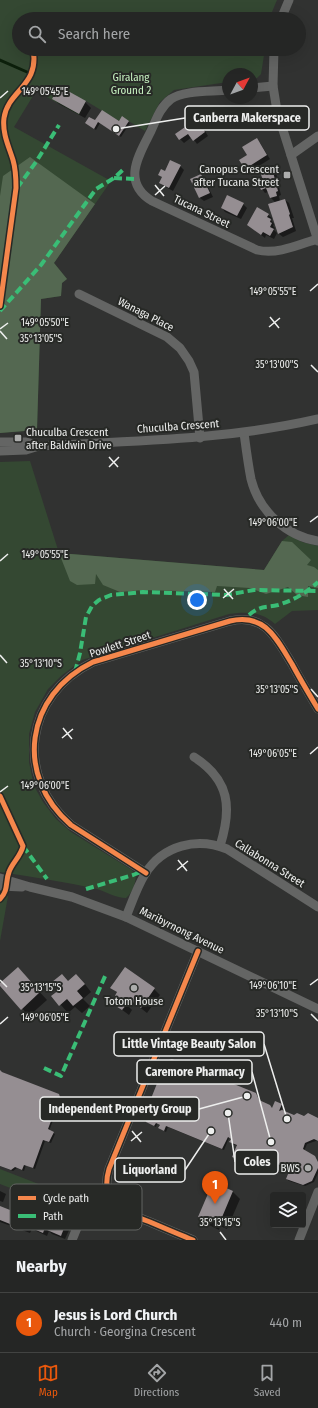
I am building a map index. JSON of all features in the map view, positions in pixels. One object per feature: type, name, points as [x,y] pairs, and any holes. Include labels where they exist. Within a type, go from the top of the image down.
[{"type":"street","points":[[284,12],[289,0]]},
{"type":"street","points":[[274,56],[273,86],[277,111],[318,240]]},
{"type":"street","points":[[258,87],[273,86]]},
{"type":"street","name":"Tucana Street","points":[[222,91],[181,95],[171,99],[163,107],[136,162],[135,175],[140,190],[152,201],[257,250],[276,252],[318,240]]},
{"type":"street","points":[[291,155],[318,136]]},
{"type":"street","name":"Wanaga Place","points":[[79,294],[167,337],[180,348],[189,361],[194,372],[200,438]]},
{"type":"street","name":"Chuculba Crescent","points":[[0,451],[26,450],[39,446],[200,438],[244,433],[318,419]]},
{"type":"street","points":[[244,433],[251,479],[263,505],[275,520],[290,531],[307,539],[318,542]]},
{"type":"street","name":"Chuculba Crescent","points":[[0,442],[26,442],[39,446]]},
{"type":"street","name":"Powlett Street","points":[[146,873],[71,825],[54,808],[41,786],[37,772],[34,747],[37,728],[48,700],[61,684],[76,672],[98,660],[230,621],[242,619],[259,624],[274,635],[318,709]]},
{"type":"street","points":[[194,757],[204,764],[217,778],[224,793],[227,817],[220,846]]},
{"type":"street","name":"Callabonna Street","points":[[126,916],[146,873],[162,856],[175,848],[197,843],[220,846],[235,853],[318,907]]},
{"type":"street","name":"Maribyrnong Avenue","points":[[0,878],[72,897],[126,916],[318,1009]]},
{"type":"street","name":"Maribyrnong Avenue","points":[[0,886],[30,887]]},
{"type":"street","points":[[108,1184],[109,1169],[198,951]]},
{"type":"street","points":[[298,1240],[318,1192]]},
{"type":"street","points":[[142,1219],[193,1240]]},
{"type":"street","points":[[72,1240],[76,1230]]},
{"type":"green space","name":"Giralang Ground 2","points":[[0,0],[277,0],[272,12],[12,12],[12,56],[264,56],[261,74],[258,77],[258,68],[222,68],[222,83],[174,90],[160,102],[145,131],[122,117],[119,121],[86,101],[79,115],[36,91],[14,127],[111,181],[54,263],[67,279],[62,283],[61,296],[41,299],[37,430],[0,433]]},
{"type":"green space","points":[[30,157],[95,204],[54,263],[67,279],[62,283],[61,296],[41,299],[37,430],[0,433],[0,196],[3,176]]},
{"type":"green space","points":[[30,461],[59,553],[264,570],[282,541],[289,535],[302,542],[318,546],[318,610],[292,611],[275,624],[270,620],[254,613],[229,614],[82,660],[61,676],[48,689],[35,712],[29,734],[29,762],[34,786],[43,802],[56,819],[71,832],[132,870],[136,876],[135,882],[132,891],[126,898],[85,886],[0,872],[0,462]]},
{"type":"green space","points":[[282,541],[292,542],[311,560],[307,565],[318,570],[318,588],[308,586],[308,597],[297,595],[288,587],[266,594],[250,588],[217,586],[215,592],[143,590],[120,592],[103,585],[96,574],[95,584],[77,585],[70,581],[59,553],[264,570]]},
{"type":"green space","points":[[0,894],[8,896],[0,941]]},
{"type":"green space","points":[[0,1169],[38,1184],[10,1184],[10,1188],[0,1184]]},
{"type":"building","points":[[59,86],[86,101],[79,114],[52,99]]},
{"type":"building","points":[[102,110],[119,121],[122,116],[129,121],[119,136],[98,122],[94,129],[85,123],[89,117],[95,120]]},
{"type":"building","points":[[204,114],[209,122],[202,127],[205,132],[193,141],[188,134],[179,140],[175,134]]},
{"type":"building","points":[[257,138],[267,155],[245,169],[239,160],[247,155],[242,147]]},
{"type":"building","points":[[170,160],[181,165],[169,188],[159,183],[162,177],[158,175],[161,169],[165,171]]},
{"type":"building","points":[[272,168],[278,191],[276,192],[277,196],[270,198],[266,188],[261,190],[258,182],[263,180],[260,172]]},
{"type":"building","points":[[201,174],[210,193],[199,198],[190,179]]},
{"type":"building","points":[[227,195],[244,203],[237,216],[221,208]]},
{"type":"building","points":[[285,199],[293,227],[278,234],[268,204]]},
{"type":"building","points":[[257,207],[269,214],[267,217],[271,219],[270,222],[272,223],[270,227],[274,229],[270,236],[263,232],[261,235],[247,225]]},
{"type":"building","points":[[18,967],[40,992],[21,1010],[0,986],[0,983]]},
{"type":"building","points":[[125,967],[155,988],[141,1008],[126,997],[124,1001],[127,1004],[122,1010],[111,1003],[117,992],[110,988]]},
{"type":"building","points":[[62,974],[68,981],[76,974],[85,984],[77,991],[83,998],[73,1006],[67,999],[59,1006],[51,996],[59,990],[52,982]]},
{"type":"building","points":[[172,1059],[256,1093],[259,1100],[270,1105],[272,1108],[275,1101],[282,1104],[279,1111],[282,1110],[294,1115],[297,1113],[304,1116],[308,1113],[318,1118],[318,1141],[314,1139],[305,1143],[303,1149],[315,1156],[318,1162],[318,1168],[312,1181],[303,1185],[286,1179],[290,1169],[272,1162],[268,1172],[259,1169],[257,1165],[250,1162],[247,1163],[232,1157],[237,1145],[229,1142],[231,1139],[228,1137],[222,1149],[166,1126],[164,1131],[158,1128],[160,1125],[156,1123],[154,1126],[146,1122],[144,1116],[166,1061]]},
{"type":"building","points":[[0,1070],[59,1094],[60,1097],[48,1129],[54,1132],[49,1142],[43,1140],[33,1168],[24,1165],[22,1170],[15,1167],[11,1170],[0,1166]]},
{"type":"building","points":[[213,1182],[233,1191],[220,1222],[213,1219],[211,1223],[198,1217]]},
{"type":"building","points":[[0,1206],[10,1210],[10,1224],[0,1220]]},
{"type":"building","points":[[36,1230],[44,1230],[43,1233]]},
{"type":"building","points":[[47,1230],[63,1230],[61,1236]]},
{"type":"waterway","points":[[0,60],[27,72]]},
{"type":"marked path","points":[[17,188],[36,162],[59,125]]},
{"type":"marked path","points":[[0,311],[41,265],[96,189],[114,178],[125,168]]},
{"type":"marked path","points":[[114,178],[135,179]]},
{"type":"marked path","points":[[249,615],[260,608],[278,605],[289,601],[309,590],[318,582]]},
{"type":"marked path","points":[[75,672],[86,617],[92,606],[99,600],[111,595],[143,592],[226,595],[254,590],[318,591]]},
{"type":"marked path","points":[[23,846],[47,879]]},
{"type":"marked path","points":[[86,889],[143,871]]},
{"type":"marked path","points":[[44,1068],[61,1076],[106,974]]},
{"type":"cycle path","points":[[0,306],[16,188],[15,167],[5,134],[4,118],[11,101],[28,80],[32,71],[34,56]]},
{"type":"cycle path","points":[[146,873],[71,825],[53,805],[41,784],[35,761],[35,738],[41,715],[53,694],[70,676],[93,662],[230,621],[242,619],[261,624],[275,637],[318,709]]},
{"type":"cycle path","points":[[0,796],[23,846],[10,869],[5,892],[0,899]]},
{"type":"cycle path","points":[[107,1184],[109,1169],[198,951]]},
{"type":"cycle path","points":[[142,1219],[193,1240]]},
{"type":"place","name":"Canberra Makerspace","points":[[116,129]]},
{"type":"place","name":"Canopus Crescent after Tucana Street","points":[[287,175]]},
{"type":"place","name":"Chuculba Crescent after Baldwin Drive","points":[[18,438]]},
{"type":"place","name":"Totom House","points":[[134,988]]},
{"type":"place","name":"Independent Property Group","points":[[247,1096]]},
{"type":"place","name":"Coles","points":[[228,1113]]},
{"type":"place","name":"Little Vintage Beauty Salon","points":[[287,1119]]},
{"type":"place","name":"Liquorland","points":[[211,1131]]},
{"type":"place","name":"Caremore Pharmacy","points":[[271,1142]]},
{"type":"place","name":"BWS","points":[[308,1168]]},
{"type":"place","name":"Jesus is Lord Church","points":[[215,1204]]}]
